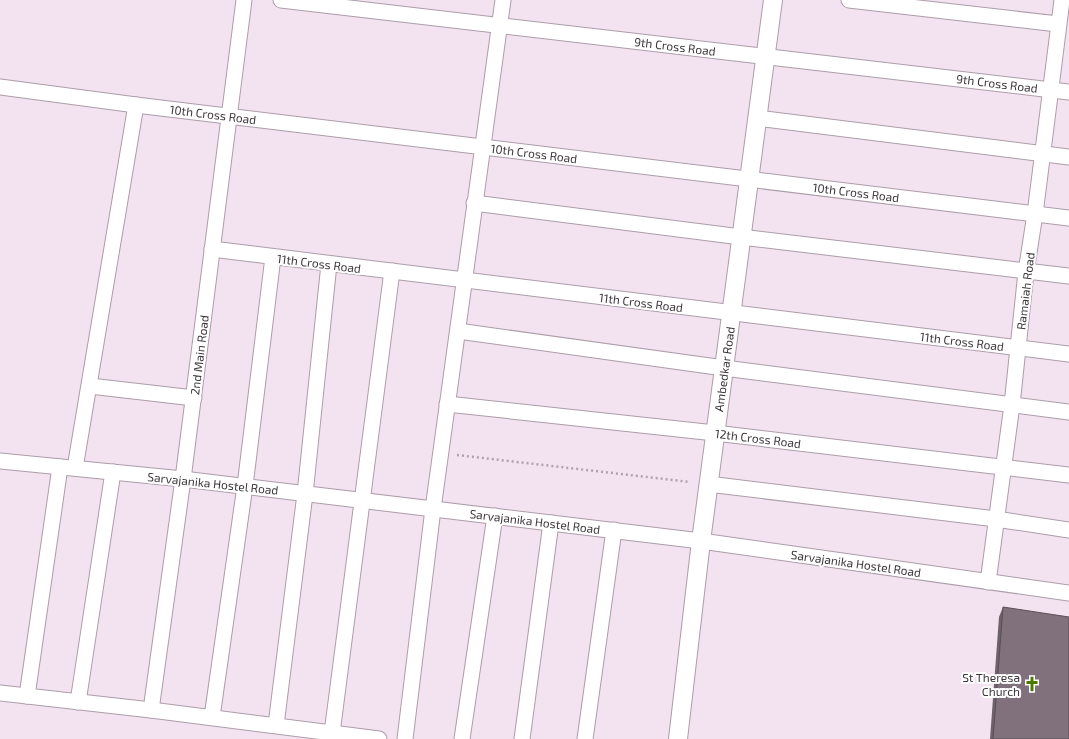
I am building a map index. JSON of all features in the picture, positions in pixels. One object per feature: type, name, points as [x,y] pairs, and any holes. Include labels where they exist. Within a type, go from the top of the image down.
[{"type":"street","name":"2nd Main Road","points":[[151,710],[194,398],[244,0]]},
{"type":"street","name":"9th Cross Road","points":[[281,0],[1069,92]]},
{"type":"street","points":[[405,739],[440,454],[503,0]]},
{"type":"street","name":"Ambedkar Road","points":[[678,739],[700,541],[766,56],[772,0]]},
{"type":"street","points":[[849,0],[1058,24]]},
{"type":"street","name":"Ramaiah Road","points":[[988,582],[1012,405],[1026,272],[1035,214],[1062,0]]},
{"type":"street","name":"10th Cross Road","points":[[0,87],[136,105],[1069,218]]},
{"type":"street","points":[[27,696],[67,467],[90,386],[136,105]]},
{"type":"street","points":[[757,118],[1069,157]]},
{"type":"street","points":[[474,203],[1026,272],[1069,276]]},
{"type":"street","name":"11th Cross Road","points":[[212,249],[1069,354]]},
{"type":"street","points":[[212,717],[245,486],[273,257]]},
{"type":"street","points":[[276,726],[305,494],[329,264]]},
{"type":"street","points":[[332,733],[392,271]]},
{"type":"street","points":[[458,331],[724,368],[1069,412]]},
{"type":"street","points":[[90,386],[194,398]]},
{"type":"street","name":"12th Cross Road","points":[[448,404],[715,433],[1069,475]]},
{"type":"street","name":"Sarvajanika Hostel Road","points":[[0,460],[245,486],[614,530],[1069,593]]},
{"type":"street","points":[[78,702],[114,472]]},
{"type":"street","points":[[708,484],[996,519],[1069,530]]},
{"type":"street","points":[[462,739],[496,516]]},
{"type":"street","points":[[522,739],[551,523]]},
{"type":"street","points":[[586,739],[614,530]]},
{"type":"street","points":[[0,693],[212,717],[379,739]]},
{"type":"path","points":[[440,454],[708,484]]},
{"type":"building","name":"St Theresa Church","points":[[1003,607],[1069,617],[1069,739],[993,739]]},
{"type":"place","name":"St Theresa Church","points":[[1032,684]]}]
